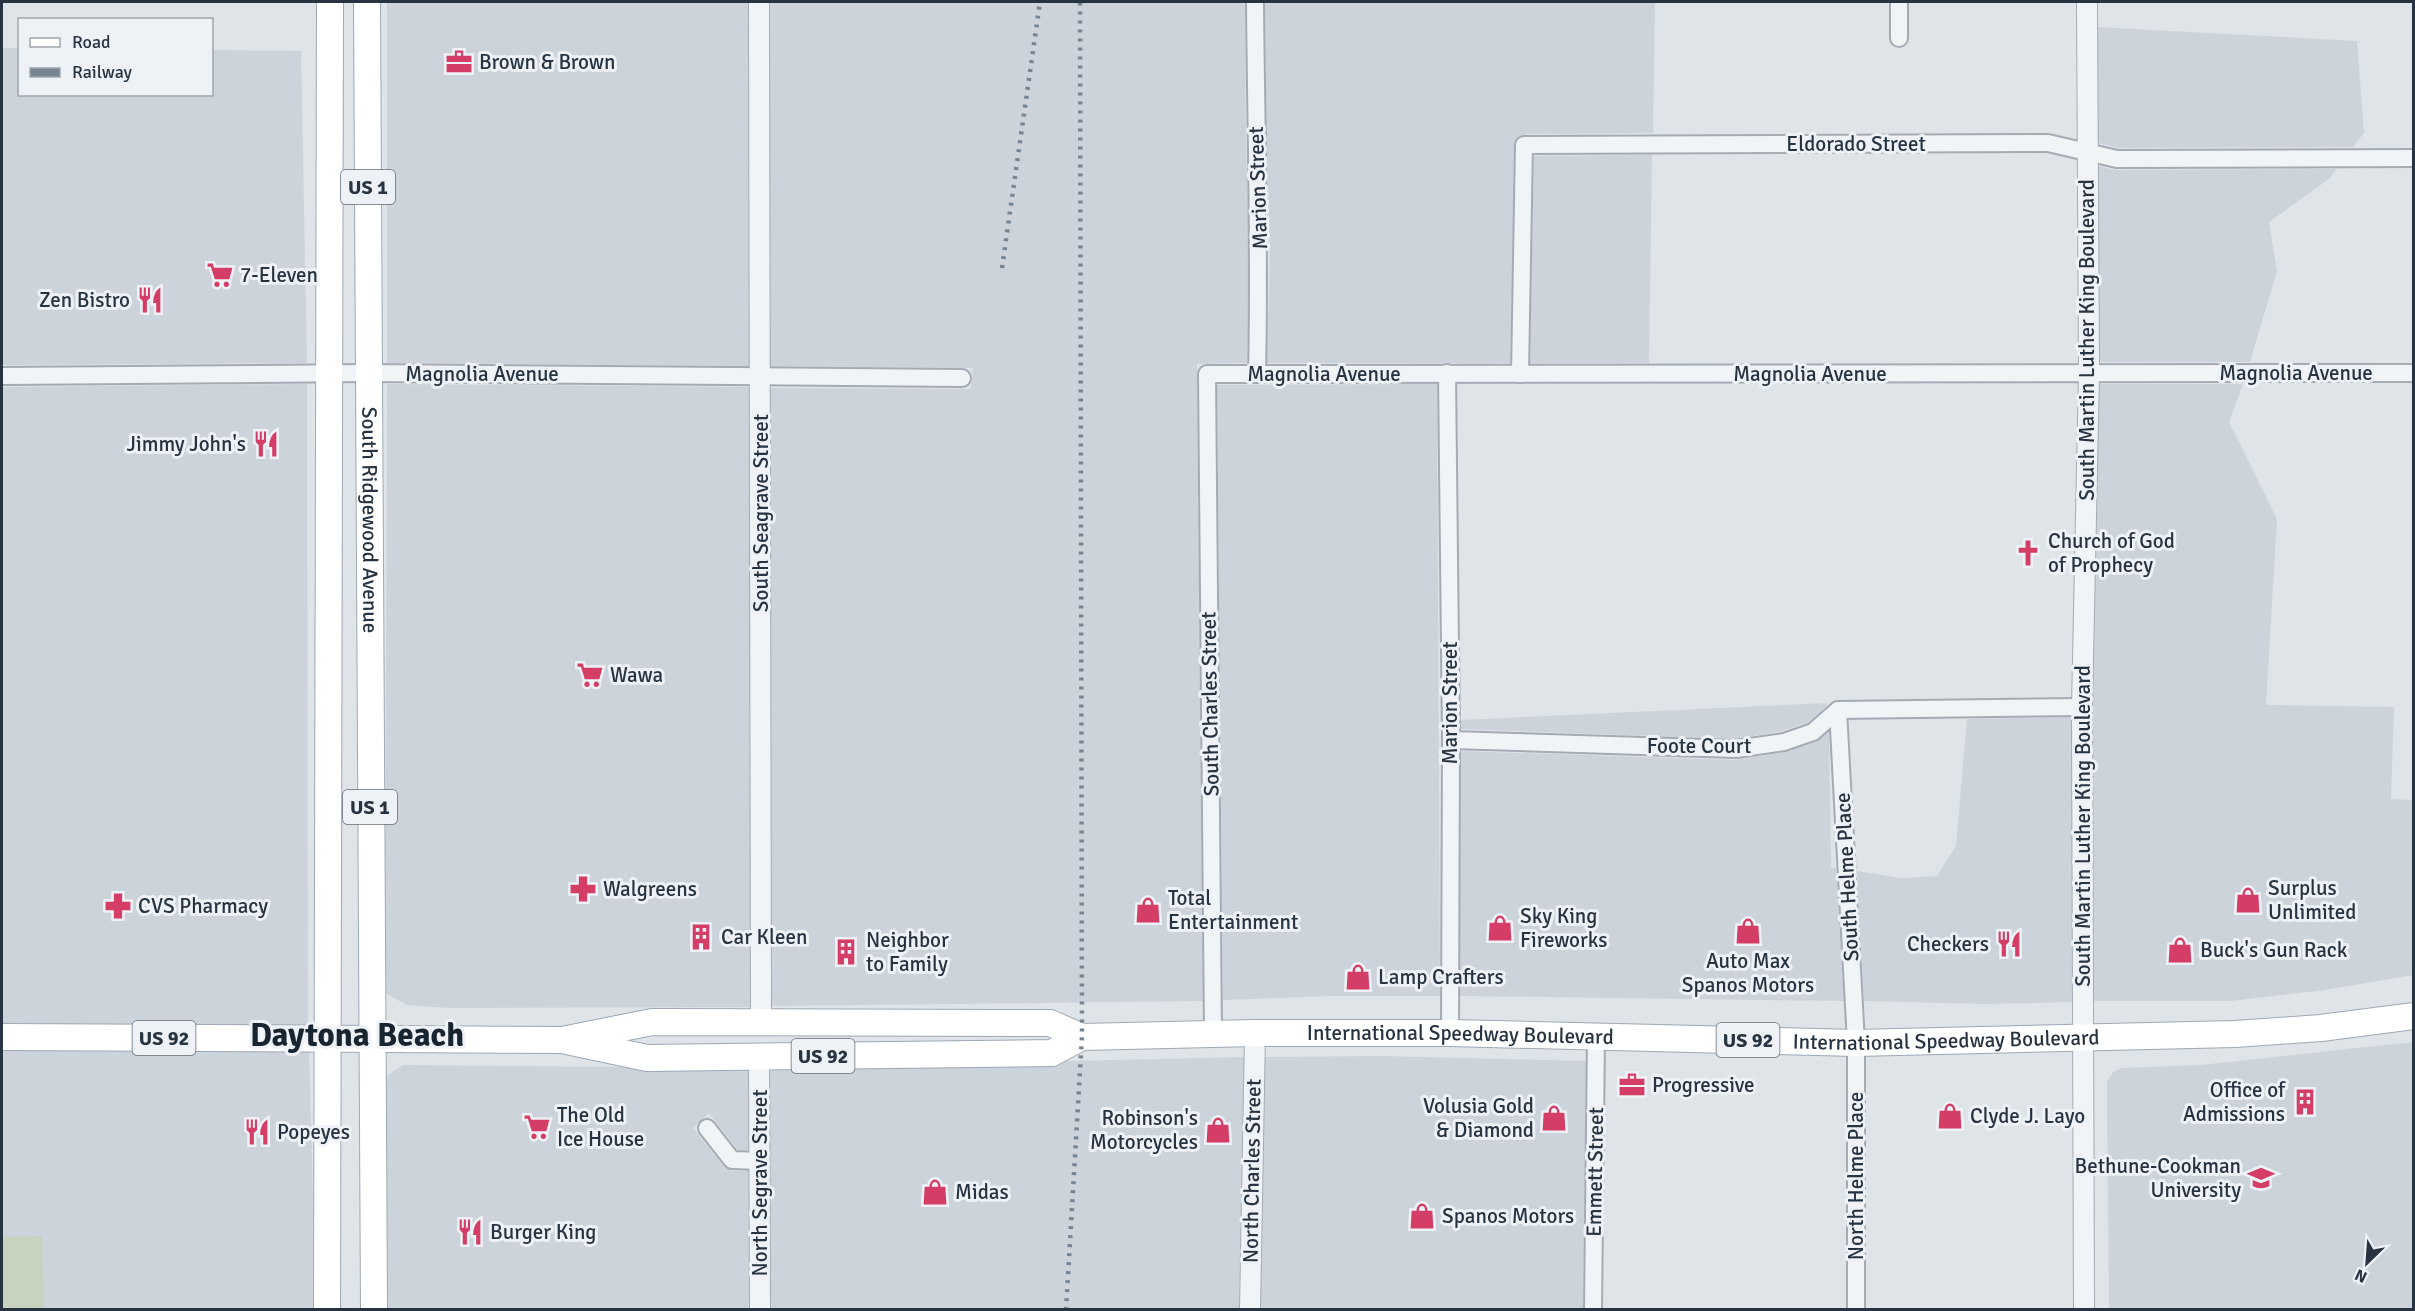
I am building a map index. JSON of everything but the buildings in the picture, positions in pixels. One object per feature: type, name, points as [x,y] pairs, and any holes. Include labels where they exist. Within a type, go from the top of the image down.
[{"type":"main road","name":"South Ridgewood Avenue","points":[[327,1038],[330,2]]},
{"type":"main road","name":"South Ridgewood Avenue","points":[[367,2],[371,1038]]},
{"type":"main road","name":"International Speedway Boulevard","points":[[562,1040],[652,1022],[1050,1023],[1082,1037],[1255,1033],[1450,1033],[1856,1043],[2083,1039],[2269,1031],[2414,1016]]},
{"type":"main road","points":[[618,1052],[639,1043],[723,1039],[761,1024]]},
{"type":"main road","points":[[759,1057],[767,1046],[776,1043],[942,1038],[1004,1024]]},
{"type":"main road","name":"International Speedway Boulevard","points":[[2,1037],[562,1040],[647,1058],[1052,1053],[1082,1037]]},
{"type":"main road","name":"US 1","points":[[327,1038],[327,1310]]},
{"type":"main road","name":"US 1","points":[[371,1038],[374,1310]]},
{"type":"street","name":"South Seagrave Street","points":[[759,2],[761,1024]]},
{"type":"street","name":"Marion Street","points":[[1255,2],[1256,148],[1260,260],[1257,374]]},
{"type":"street","points":[[1899,2],[1899,38]]},
{"type":"street","name":"South Martin Luther King Boulevard","points":[[2084,1310],[2082,707],[2090,373],[2087,2]]},
{"type":"street","name":"Eldorado Street","points":[[1520,374],[1524,145],[2048,143],[2117,159],[2414,158]]},
{"type":"street","name":"Magnolia Avenue","points":[[2,376],[368,373],[962,378]]},
{"type":"street","name":"Magnolia Avenue","points":[[1207,374],[2414,373]]},
{"type":"street","name":"South Charles Street","points":[[1207,374],[1213,1034]]},
{"type":"street","name":"Marion Street","points":[[1447,374],[1451,740],[1450,1033]]},
{"type":"street","points":[[1838,710],[2082,707]]},
{"type":"street","name":"Foote Court","points":[[1451,740],[1736,749],[1784,742],[1813,732],[1838,710]]},
{"type":"street","name":"South Helme Place","points":[[1838,710],[1856,1043]]},
{"type":"street","name":"North Charles Street","points":[[1250,1310],[1255,1033]]},
{"type":"street","name":"Emmett Street","points":[[1593,1310],[1596,1035]]},
{"type":"street","name":"North Helme Place","points":[[1856,1043],[1856,1310]]},
{"type":"street","name":"North Segrave Street","points":[[759,1057],[760,1310]]},
{"type":"street","points":[[707,1128],[732,1160],[760,1161]]},
{"type":"shaded area","points":[[387,2],[749,2],[750,366],[387,363]]},
{"type":"shaded area","points":[[769,2],[1245,2],[1246,150],[1250,261],[1247,363],[1197,364],[1203,1001],[771,1006],[770,388],[971,389],[973,368],[770,366]]},
{"type":"shaded area","points":[[1265,2],[1655,2],[1653,133],[1526,134],[1515,146],[1510,363],[1267,363],[1270,259],[1266,147]]},
{"type":"shaded area","points":[[2097,27],[2357,41],[2364,133],[2353,147],[2119,148],[2098,143]]},
{"type":"shaded area","points":[[2,48],[18,48],[18,96],[213,96],[213,50],[301,51],[307,363],[2,365]]},
{"type":"shaded area","points":[[1652,155],[1649,363],[1530,363],[1534,156]]},
{"type":"shaded area","points":[[2099,166],[2116,170],[2336,169],[2329,179],[2269,222],[2277,271],[2250,362],[2099,362]]},
{"type":"shaded area","points":[[307,384],[308,1027],[2,1026],[2,387]]},
{"type":"shaded area","points":[[387,384],[750,387],[751,1007],[449,1008],[407,1005],[385,993]]},
{"type":"shaded area","points":[[1437,384],[1440,996],[1329,996],[1223,1000],[1217,385]]},
{"type":"shaded area","points":[[2099,384],[2243,384],[2229,422],[2277,519],[2266,705],[2394,707],[2391,799],[2413,800],[2413,975],[2325,990],[2231,1001],[2093,1001],[2092,706]]},
{"type":"shaded area","points":[[1827,703],[1827,706],[1809,722],[1782,731],[1736,739],[1460,729],[1461,720]]},
{"type":"shaded area","points":[[2072,717],[2073,1002],[1984,1004],[1864,1001],[1857,871],[1901,878],[1937,876],[1956,846],[1967,719]]},
{"type":"shaded area","points":[[1829,731],[1831,867],[1836,868],[1844,1001],[1460,996],[1460,751],[1734,760],[1786,752],[1815,742]]},
{"type":"shaded area","name":"Bethune-Cookman University","points":[[2413,1042],[2413,1309],[2109,1309],[2107,1082],[2113,1072],[2122,1068],[2201,1065]]},
{"type":"shaded area","points":[[2,1048],[309,1049],[316,1309],[2,1310]]},
{"type":"shaded area","points":[[1378,1056],[1586,1061],[1583,1309],[1260,1309],[1264,1057]]},
{"type":"shaded area","points":[[1244,1057],[1239,1309],[770,1309],[769,1068]]},
{"type":"shaded area","points":[[403,1065],[749,1068],[749,1150],[738,1150],[709,1113],[693,1128],[725,1168],[732,1171],[750,1171],[750,1309],[384,1310],[385,1077]]},
{"type":"green space","points":[[42,1236],[44,1309],[2,1309],[2,1237]]},
{"type":"railway","points":[[1002,268],[1040,2]]},
{"type":"railway","points":[[1066,1310],[1082,1037],[1080,2]]},
{"type":"place","name":"Brown & Brown","points":[[459,62]]},
{"type":"place","name":"7-Eleven","points":[[220,275]]},
{"type":"place","name":"Zen Bistro","points":[[150,300]]},
{"type":"place","name":"Jimmy John's","points":[[266,444]]},
{"type":"place","name":"Church of God of Prophecy","points":[[2028,553]]},
{"type":"place","name":"Wawa","points":[[590,675]]},
{"type":"place","name":"Walgreens","points":[[583,889]]},
{"type":"place","name":"Surplus Unlimited","points":[[2248,900]]},
{"type":"place","name":"CVS Pharmacy","points":[[118,906]]},
{"type":"place","name":"Total Entertainment","points":[[1148,910]]},
{"type":"place","name":"Sky King Fireworks","points":[[1500,928]]},
{"type":"place","name":"Auto Max Spanos Motors","points":[[1748,931]]},
{"type":"place","name":"Car Kleen","points":[[701,937]]},
{"type":"place","name":"Checkers","points":[[2009,944]]},
{"type":"place","name":"Buck's Gun Rack","points":[[2180,950]]},
{"type":"place","name":"Neighbor to Family","points":[[846,952]]},
{"type":"place","name":"Lamp Crafters","points":[[1358,977]]},
{"type":"place","name":"Progressive","points":[[1632,1085]]},
{"type":"place","name":"Office of Admissions","points":[[2305,1102]]},
{"type":"place","name":"Clyde J. Layo","points":[[1950,1116]]},
{"type":"place","name":"Volusia Gold & Diamond","points":[[1554,1118]]},
{"type":"place","name":"The Old Ice House","points":[[537,1127]]},
{"type":"place","name":"Robinson's Motorcycles","points":[[1218,1130]]},
{"type":"place","name":"Popeyes","points":[[257,1132]]},
{"type":"place","name":"Bethune-Cookman University","points":[[2261,1178]]},
{"type":"place","name":"Midas","points":[[935,1192]]},
{"type":"place","name":"Spanos Motors","points":[[1422,1216]]},
{"type":"place","name":"Burger King","points":[[470,1232]]},
{"type":"district","name":"Daytona Beach","points":[[357,1034]]}]
